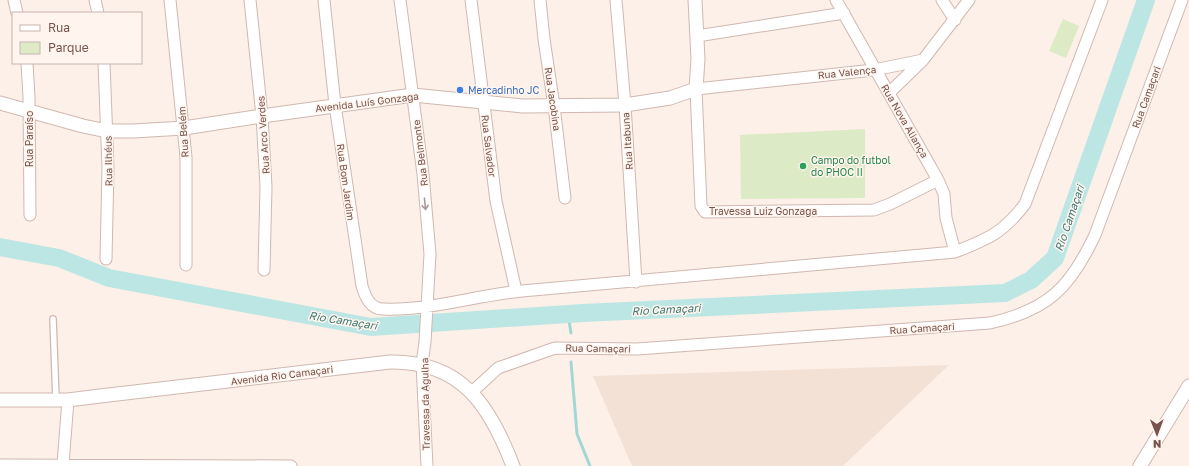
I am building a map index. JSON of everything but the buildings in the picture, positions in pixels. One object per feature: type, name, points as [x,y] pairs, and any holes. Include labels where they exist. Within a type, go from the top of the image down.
[{"type":"street","points":[[14,0],[17,12]]},
{"type":"street","points":[[95,0],[98,12]]},
{"type":"street","name":"Rua Belém","points":[[170,0],[184,128],[187,197],[186,265]]},
{"type":"street","name":"Rua Arco Verdes","points":[[250,0],[262,116],[266,187],[264,270]]},
{"type":"street","name":"Rua Bom Jardim","points":[[324,0],[335,105],[356,254],[365,295],[369,302],[381,309],[427,312],[516,291],[636,282],[955,252],[988,240],[1003,229],[1025,204],[1102,0]]},
{"type":"street","name":"Rua Belmonte","points":[[400,0],[413,95],[430,254],[427,312]]},
{"type":"street","name":"Rua Salvador","points":[[471,0],[499,220],[516,291]]},
{"type":"street","name":"Rua Jacobina","points":[[540,0],[565,198]]},
{"type":"street","name":"Rua Itabuna","points":[[616,0],[625,105],[636,282]]},
{"type":"street","points":[[695,0],[698,59],[696,89]]},
{"type":"street","name":"Rua Nova Aliança","points":[[836,0],[844,12],[874,70],[889,93],[938,180],[944,194],[946,218],[955,252]]},
{"type":"street","points":[[942,0],[954,20]]},
{"type":"street","points":[[889,93],[923,60],[969,0]]},
{"type":"street","name":"Rua Camaçari","points":[[472,392],[498,368],[554,348],[637,349],[990,323],[1012,318],[1034,309],[1062,288],[1083,260],[1097,228],[1182,0]]},
{"type":"street","points":[[696,36],[844,12]]},
{"type":"street","name":"Rua Valença","points":[[696,89],[874,70],[923,60]]},
{"type":"street","name":"Rua Paraíso","points":[[27,64],[30,97],[28,112],[30,215]]},
{"type":"street","name":"Rua Ilhéus","points":[[104,64],[108,196],[106,259]]},
{"type":"street","name":"Avenida Luís Gonzaga","points":[[0,103],[28,112],[107,130],[184,128],[335,105],[413,95],[508,105],[625,105],[670,98],[696,89]]},
{"type":"street","name":"Travessa Luiz Gonzaga","points":[[696,89],[701,206],[705,212],[874,210],[890,204],[938,180]]},
{"type":"street","name":"Travessa da Agulha","points":[[427,312],[422,364],[427,466]]},
{"type":"street","name":"Avenida Rio Camaçari","points":[[0,400],[62,400],[390,362],[422,364],[458,382],[472,392],[492,417],[503,439],[513,466]]},
{"type":"street","points":[[1140,466],[1189,386]]},
{"type":"street","points":[[62,400],[63,464]]},
{"type":"street","points":[[0,465],[63,464],[291,466]]},
{"type":"lane","points":[[53,319],[62,400]]},
{"type":"shaded area","points":[[949,365],[843,466],[632,466],[593,376]]},
{"type":"green space","points":[[1063,19],[1079,26],[1066,58],[1049,51]]},
{"type":"green space","name":"Campo do futbol do PHOC II","points":[[865,129],[865,198],[741,199],[740,135]]},
{"type":"waterway","name":"Rio Camaçari","points":[[0,247],[59,258],[109,278],[371,327],[583,313],[1005,293],[1031,280],[1055,258],[1146,0]]},
{"type":"waterway","points":[[568,314],[571,333]]},
{"type":"waterway","points":[[571,362],[577,434],[590,466]]},
{"type":"place","name":"Mercadinho JC","points":[[460,90]]},
{"type":"place","name":"Campo do futbol do PHOC II","points":[[803,166]]}]
